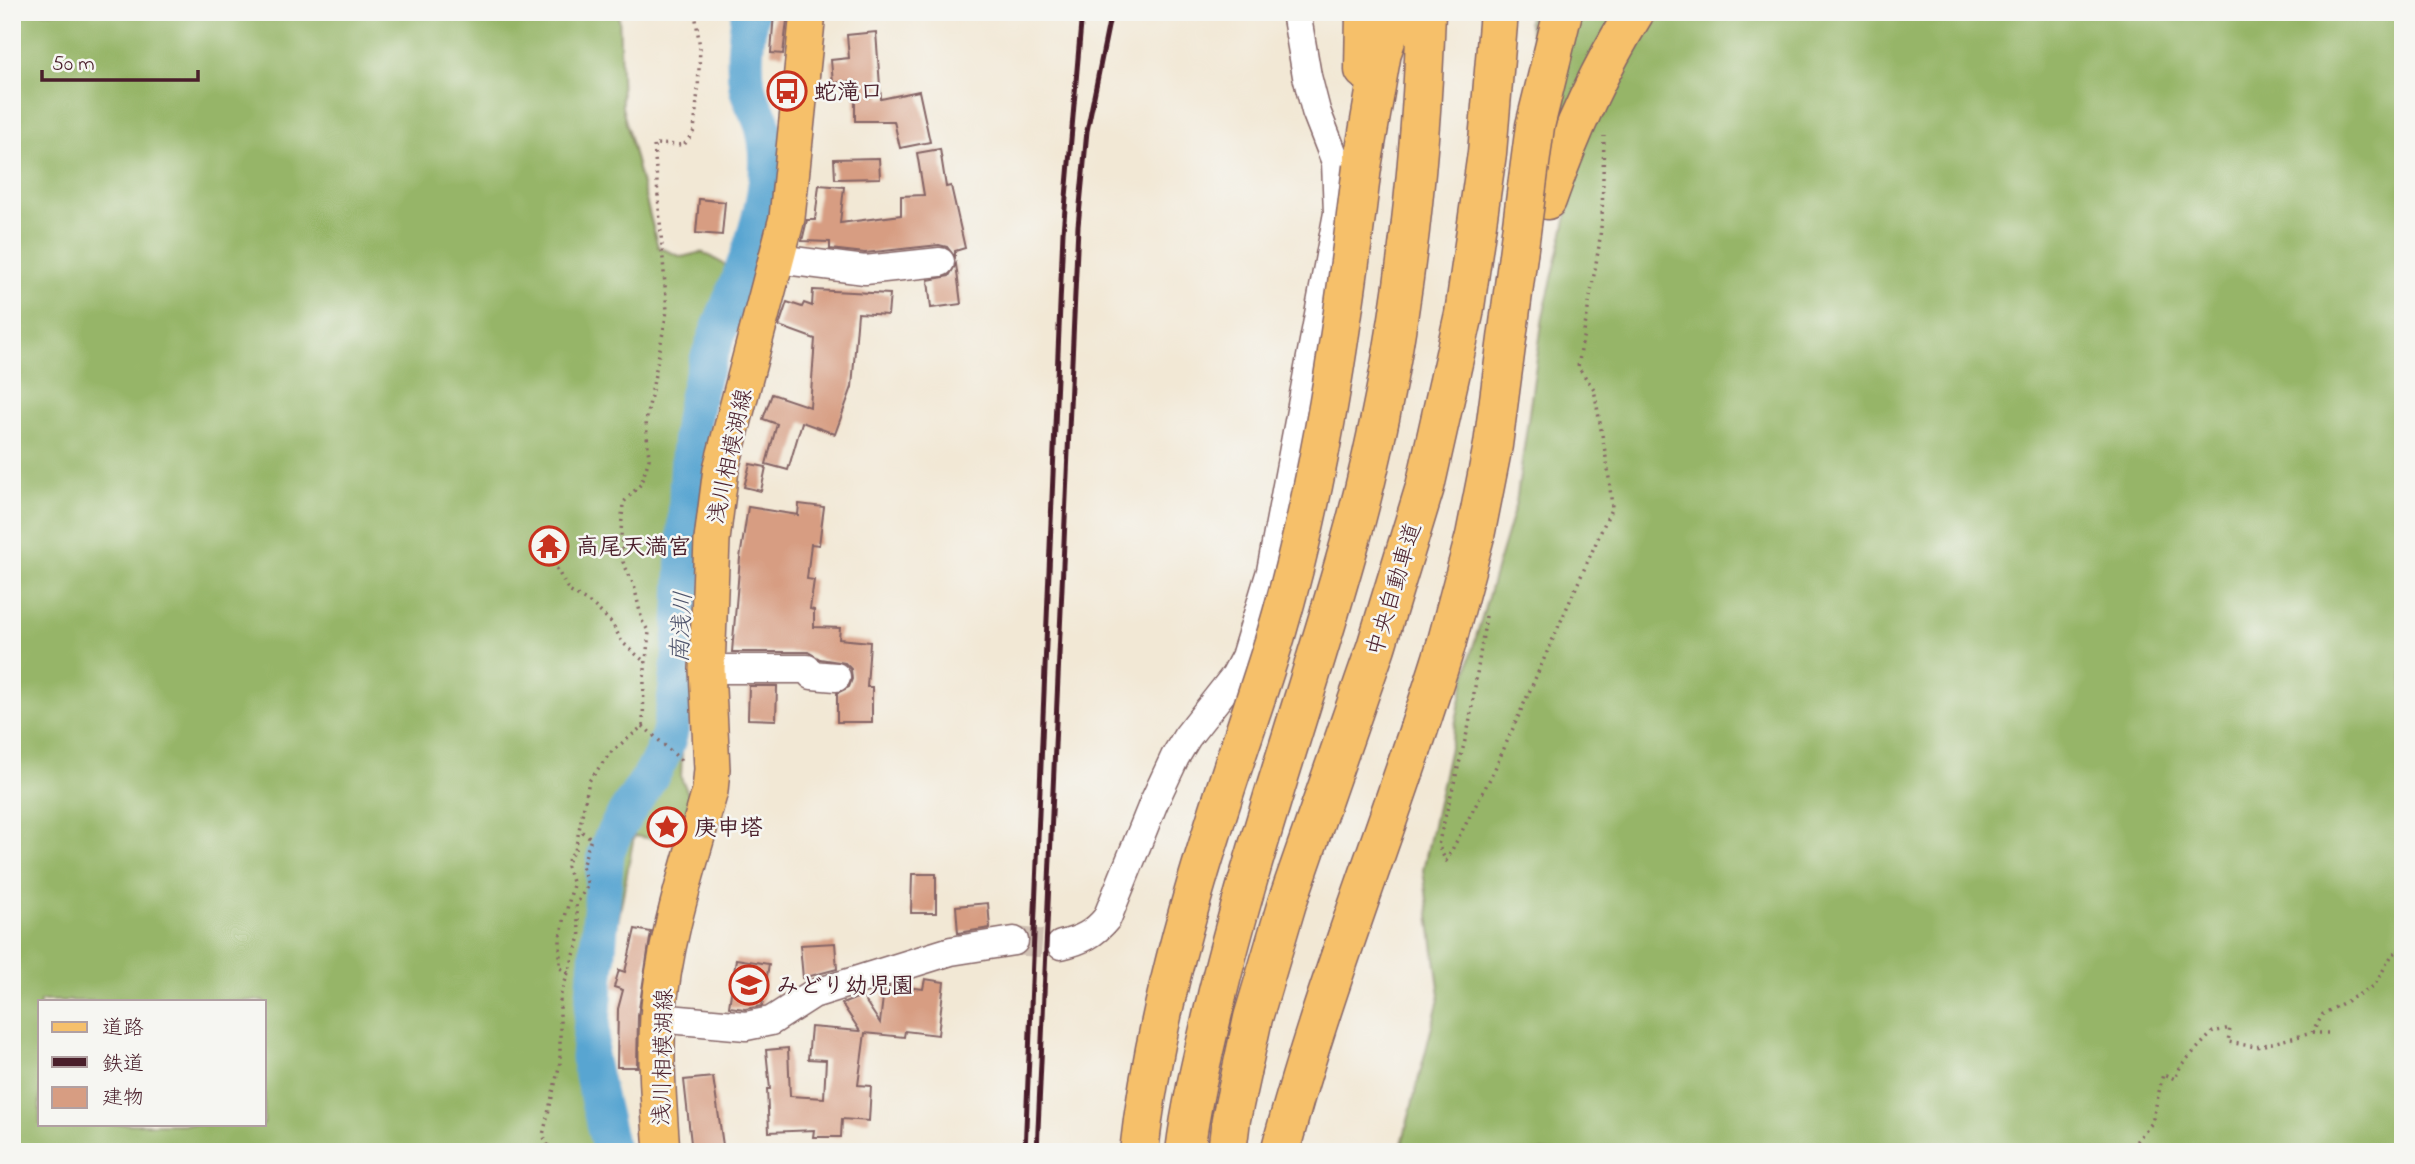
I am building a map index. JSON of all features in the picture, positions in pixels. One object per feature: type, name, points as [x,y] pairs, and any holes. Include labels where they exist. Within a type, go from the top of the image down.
[{"type":"highway","points":[[1362,167],[1365,12]]},
{"type":"highway","points":[[1139,1152],[1156,1046],[1184,926],[1211,832],[1276,634],[1304,526],[1335,372],[1362,167],[1382,52],[1396,12]]},
{"type":"highway","points":[[1185,1152],[1196,1088],[1223,972],[1350,543],[1374,444],[1405,273],[1422,97],[1426,12]]},
{"type":"highway","name":"中央自動車道","points":[[1227,1152],[1231,1119],[1253,1018],[1287,902],[1376,647],[1425,487],[1464,314],[1487,153],[1499,12]]},
{"type":"highway","points":[[1475,537],[1495,432],[1535,125],[1563,12]]},
{"type":"highway","points":[[1280,1152],[1322,1006],[1416,743],[1446,645],[1495,461],[1534,248],[1547,200],[1565,148],[1594,85],[1635,12]]},
{"type":"main road","name":"浅川相模湖線","points":[[662,1152],[657,1081],[658,1018],[673,923],[710,791],[711,732],[707,669],[712,540],[721,469],[788,218],[808,12]]},
{"type":"street","points":[[1061,945],[1081,940],[1096,931],[1107,918],[1175,757],[1187,737],[1235,676],[1245,656],[1271,570],[1338,213],[1336,162],[1316,111],[1307,76],[1297,12]]},
{"type":"street","points":[[777,259],[865,270],[940,262]]},
{"type":"street","points":[[707,669],[807,669],[812,675],[836,677]]},
{"type":"street","points":[[658,1018],[746,1026],[771,1021],[813,994],[951,951],[1014,941]]},
{"type":"path","points":[[675,755],[643,726],[649,632],[642,621],[634,585],[623,562],[623,512],[624,503],[641,484],[649,459],[646,422],[667,312],[654,144],[684,145],[694,131],[700,48],[695,12]]},
{"type":"path","points":[[1487,613],[1469,725],[1438,845],[1446,860],[1493,773],[1612,508],[1594,389],[1578,367],[1600,237],[1604,130]]},
{"type":"path","points":[[2403,274],[2403,282]]},
{"type":"path","points":[[553,562],[569,591],[593,605],[612,623],[622,642],[646,663]]},
{"type":"path","points":[[568,973],[560,968],[560,937],[573,885],[567,866],[569,857],[575,851],[589,781],[610,753],[643,726]]},
{"type":"path","points":[[551,1152],[543,1135],[560,1063],[560,997],[580,937],[576,905],[588,885],[582,867],[591,838],[579,830]]},
{"type":"path","points":[[2312,1033],[2323,1014],[2374,986],[2392,955],[2403,948]]},
{"type":"path","points":[[2127,1152],[2152,1123],[2163,1074],[2175,1079],[2180,1065],[2213,1032],[2230,1028],[2228,1042],[2256,1047],[2312,1033],[2329,1033]]},
{"type":"green space","points":[[12,12],[619,12],[622,107],[658,247],[682,257],[702,252],[729,267],[699,349],[681,778],[690,797],[680,843],[634,836],[603,1002],[603,1066],[614,1132],[637,1152],[12,1152]]},
{"type":"green space","points":[[1530,12],[2403,12],[2403,1152],[1400,1152],[1440,995],[1423,870],[1470,657],[1516,503],[1543,316],[1572,195],[1528,21]]},
{"type":"building","points":[[774,12],[788,12],[783,54],[771,53]]},
{"type":"building","points":[[876,32],[881,99],[919,91],[930,142],[900,148],[894,121],[855,121],[855,81],[833,83],[831,60],[849,58],[847,35]]},
{"type":"building","points":[[940,149],[946,187],[951,186],[965,248],[955,251],[955,257],[947,247],[939,245],[865,253],[830,249],[830,242],[802,241],[807,220],[815,220],[819,185],[844,187],[840,223],[901,215],[901,196],[924,195],[917,153]]},
{"type":"building","points":[[879,158],[880,178],[835,179],[834,159]]},
{"type":"building","points":[[699,199],[725,202],[722,235],[696,233]]},
{"type":"building","points":[[956,264],[961,304],[931,308],[928,280],[949,276]]},
{"type":"building","points":[[813,290],[890,294],[888,315],[858,313],[852,387],[835,434],[802,422],[788,470],[766,464],[777,424],[763,419],[772,394],[810,407],[815,339],[779,326],[787,302],[802,307],[804,303],[812,306]]},
{"type":"building","points":[[750,464],[766,467],[761,491],[744,487]]},
{"type":"building","points":[[799,504],[824,507],[819,545],[811,544],[807,579],[814,580],[810,609],[814,610],[814,627],[840,628],[839,639],[870,642],[867,687],[872,687],[872,722],[837,722],[837,693],[849,687],[852,679],[851,669],[845,663],[820,659],[808,652],[732,652],[740,558],[748,507],[798,515]]},
{"type":"building","points":[[749,686],[777,686],[776,720],[748,719]]},
{"type":"building","points":[[912,874],[936,874],[936,913],[911,913]]},
{"type":"building","points":[[988,903],[990,928],[958,933],[956,906]]},
{"type":"building","points":[[635,929],[651,932],[638,1015],[637,1067],[617,1067],[618,1009],[623,990],[614,987],[619,970],[625,972]]},
{"type":"building","points":[[835,943],[837,969],[803,978],[800,945]]},
{"type":"building","name":"みどり幼児園","points":[[736,959],[769,964],[762,1006],[745,1009],[729,1007]]},
{"type":"building","points":[[925,979],[944,982],[938,1035],[905,1031],[904,1037],[865,1033],[858,1085],[871,1086],[869,1121],[842,1119],[841,1137],[813,1137],[814,1130],[769,1132],[767,1089],[770,1089],[766,1050],[788,1048],[790,1096],[824,1098],[826,1060],[808,1059],[811,1027],[860,1031],[842,1004],[862,996],[880,1023],[884,989],[895,986],[923,989]]},
{"type":"building","points":[[713,1077],[724,1152],[692,1152],[684,1080]]},
{"type":"waterway","name":"南浅川","points":[[611,1152],[589,1058],[606,853],[621,821],[659,761],[671,727],[681,642],[693,416],[706,364],[744,268],[760,219],[765,193],[768,166],[766,138],[749,95],[746,77],[750,12]]},
{"type":"tunnel","points":[[1014,941],[1061,945]]},
{"type":"railway","points":[[1025,1152],[1063,232],[1082,12]]},
{"type":"railway","points":[[1037,1152],[1078,226],[1087,131],[1111,12]]},
{"type":"place","name":"蛇滝口","points":[[787,91]]},
{"type":"place","name":"高尾天満宮","points":[[549,546]]},
{"type":"place","name":"庚申塔","points":[[667,827]]},
{"type":"place","name":"みどり幼児園","points":[[749,985]]}]
